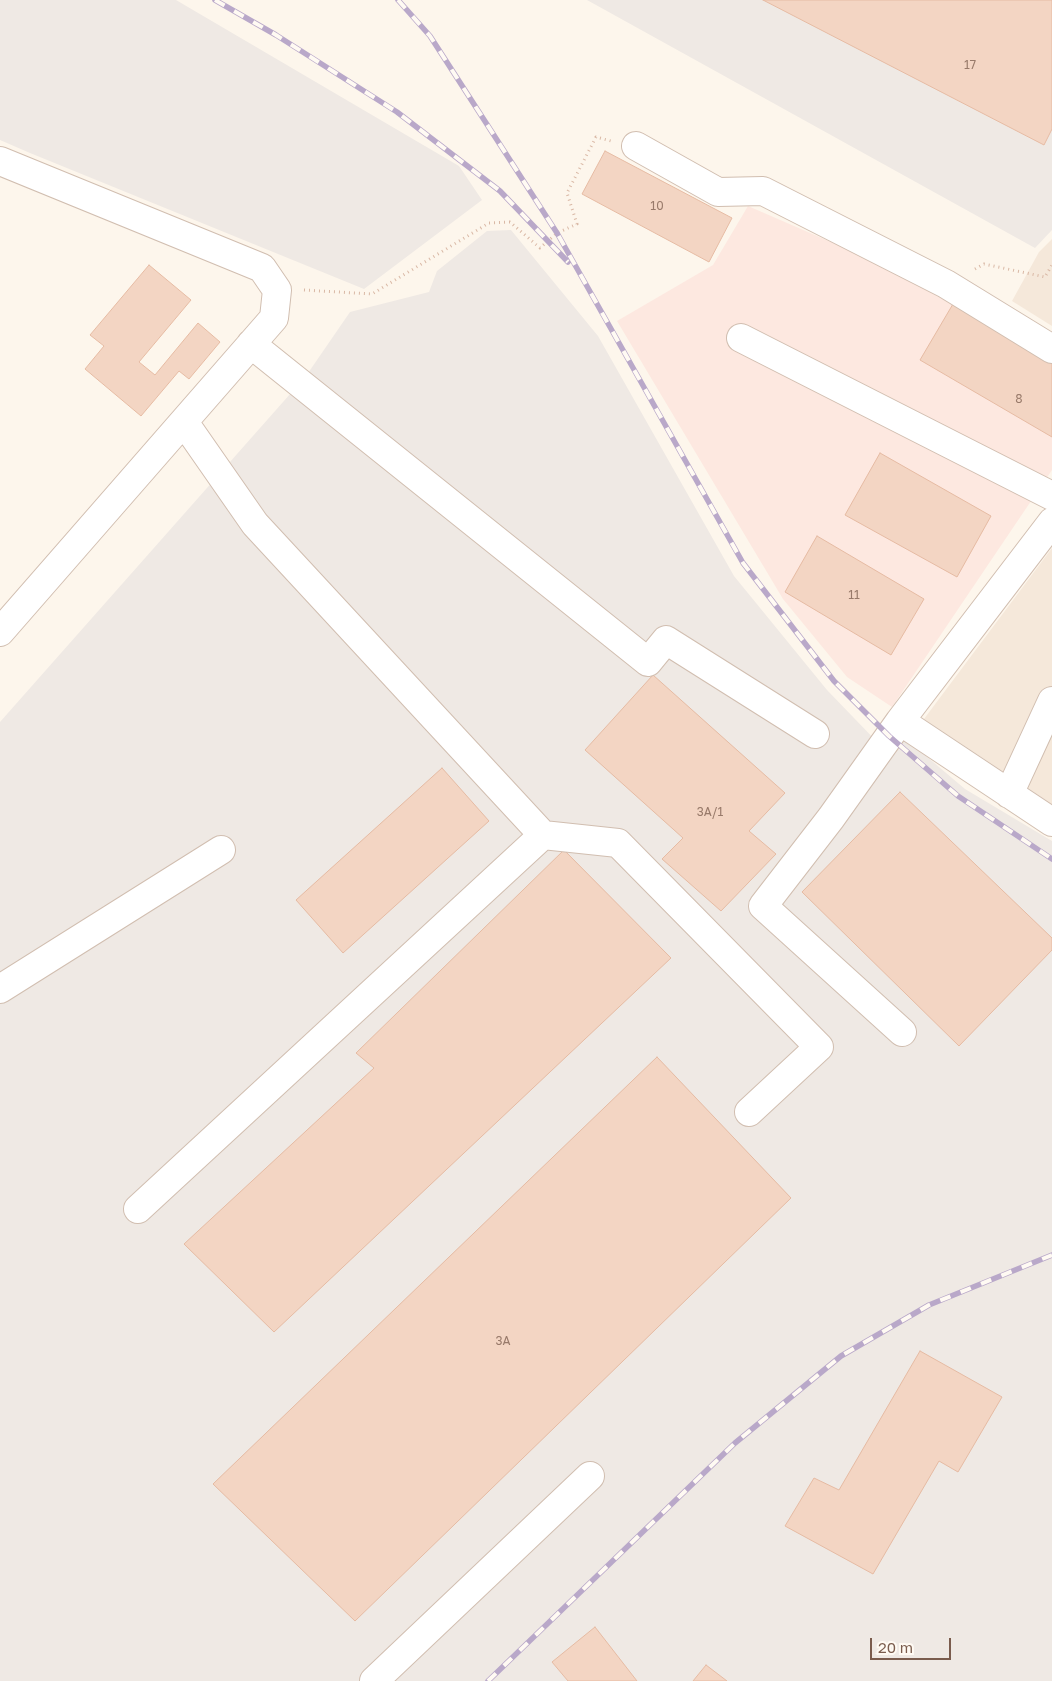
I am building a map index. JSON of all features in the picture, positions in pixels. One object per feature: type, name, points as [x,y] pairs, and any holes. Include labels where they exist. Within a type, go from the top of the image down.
[{"type":"lane","points":[[636,146],[718,192],[764,191],[946,284],[1052,349]]},
{"type":"lane","points":[[0,161],[262,268],[277,290],[274,318],[0,632]]},
{"type":"lane","points":[[741,338],[1052,496]]},
{"type":"lane","points":[[251,344],[648,662],[666,640],[815,734]]},
{"type":"lane","points":[[184,422],[255,524],[543,835],[618,843],[819,1047],[749,1112]]},
{"type":"lane","points":[[902,1032],[763,906],[832,818],[900,721],[1052,522]]},
{"type":"lane","points":[[1009,794],[1052,701]]},
{"type":"lane","points":[[900,721],[1052,822]]},
{"type":"lane","points":[[138,1209],[543,835]]},
{"type":"lane","points":[[0,989],[221,850]]},
{"type":"lane","points":[[374,1681],[590,1476]]},
{"type":"path","points":[[277,290],[372,294],[489,223],[510,222],[540,248],[557,233],[577,224],[567,193],[596,137],[636,146]]},
{"type":"path","points":[[946,284],[984,264],[1045,277],[1052,265]]},
{"type":"shaded area","points":[[0,0],[176,0],[459,166],[482,200],[364,289],[30,153],[0,140]]},
{"type":"shaded area","points":[[587,0],[1052,0],[1052,230],[1035,248]]},
{"type":"shaded area","points":[[748,206],[939,289],[1052,357],[1052,470],[892,707],[847,677],[783,599],[617,321],[713,265]]},
{"type":"shaded area","points":[[511,230],[598,336],[734,576],[827,690],[881,746],[893,728],[965,789],[1052,841],[1052,1681],[0,1681],[0,722],[306,376],[350,312],[429,292],[437,271],[487,231]]},
{"type":"shaded area","points":[[1052,239],[1052,326],[1012,301],[1039,252]]},
{"type":"shaded area","points":[[1052,548],[1052,804],[924,719]]},
{"type":"building","points":[[763,0],[1052,0],[1052,129],[1044,145]]},
{"type":"building","points":[[605,151],[732,218],[709,262],[582,194]]},
{"type":"building","points":[[149,265],[191,300],[139,362],[155,375],[198,323],[220,342],[189,379],[179,371],[141,416],[85,369],[104,346],[90,335]]},
{"type":"building","points":[[953,304],[1052,361],[1052,437],[920,360]]},
{"type":"building","points":[[880,453],[991,516],[957,577],[845,515]]},
{"type":"building","points":[[817,536],[924,599],[891,655],[785,592]]},
{"type":"building","points":[[653,675],[785,793],[749,831],[776,854],[721,911],[662,859],[683,838],[585,750]]},
{"type":"building","points":[[442,768],[489,821],[343,953],[296,900]]},
{"type":"building","points":[[900,792],[1052,938],[1052,950],[959,1046],[802,892]]},
{"type":"building","points":[[564,850],[671,958],[274,1332],[184,1244],[374,1068],[356,1053]]},
{"type":"building","points":[[657,1057],[791,1198],[355,1621],[213,1484]]},
{"type":"building","points":[[920,1351],[1002,1397],[958,1472],[939,1461],[873,1574],[785,1526],[814,1478],[839,1490]]},
{"type":"building","points":[[595,1627],[637,1681],[568,1681],[552,1662]]},
{"type":"building","points":[[706,1665],[727,1681],[693,1681]]},
{"type":"railway","points":[[215,0],[276,35],[397,112],[500,191],[568,262]]},
{"type":"railway","points":[[398,0],[430,36],[557,233],[743,563],[834,681],[889,736],[958,796],[1052,859]]},
{"type":"railway","points":[[488,1681],[735,1443],[841,1356],[929,1305],[1052,1255]]}]
